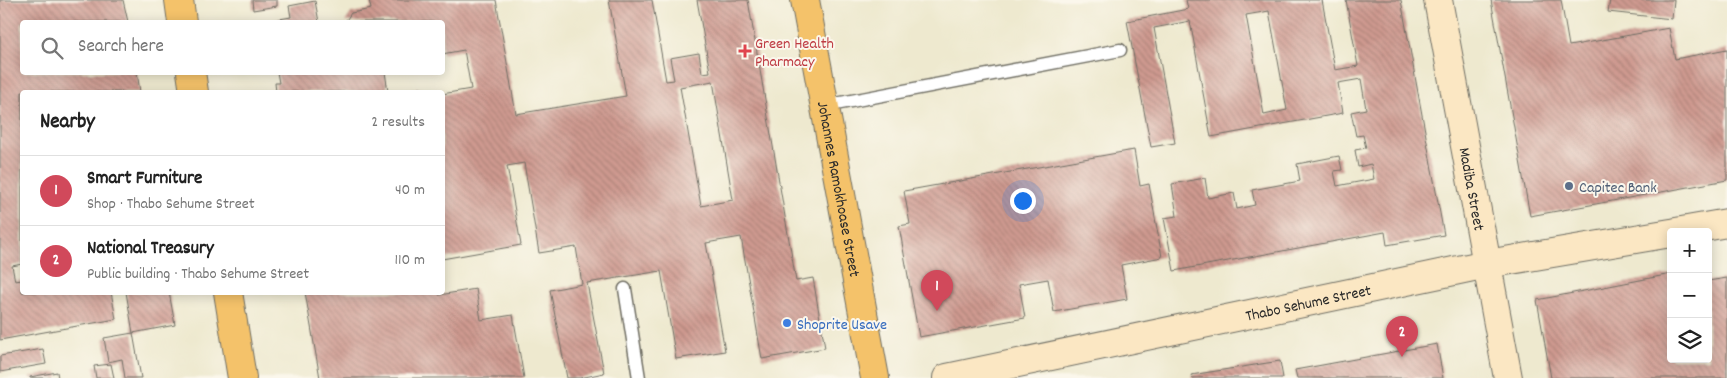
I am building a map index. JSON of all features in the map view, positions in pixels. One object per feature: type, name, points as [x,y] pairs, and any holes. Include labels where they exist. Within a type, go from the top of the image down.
[{"type":"main road","points":[[179,0],[182,20]]},
{"type":"main road","name":"Johannes Ramokhoase Street","points":[[805,0],[876,378]]},
{"type":"main road","name":"Madiba Street","points":[[1438,0],[1508,378]]},
{"type":"main road","points":[[191,75],[194,90]]},
{"type":"main road","points":[[1699,228],[1727,223]]},
{"type":"main road","name":"Thabo Sehume Street","points":[[947,378],[1487,264],[1667,234]]},
{"type":"main road","points":[[228,295],[242,378]]},
{"type":"lane","points":[[825,106],[1120,50]]},
{"type":"lane","points":[[625,289],[639,378]]},
{"type":"building","points":[[0,0],[123,0],[128,20],[20,20],[20,75],[137,75],[140,90],[20,90],[20,264],[12,266],[15,281],[20,280],[20,295],[112,295],[116,319],[0,340]]},
{"type":"building","points":[[252,0],[277,0],[277,6],[253,10]]},
{"type":"building","points":[[369,0],[496,0],[516,114],[626,96],[609,0],[652,0],[666,81],[674,80],[670,58],[699,53],[702,73],[710,72],[697,0],[748,0],[796,281],[813,278],[825,348],[762,359],[741,237],[706,243],[725,351],[676,359],[661,271],[587,283],[604,373],[580,378],[567,378],[550,290],[582,284],[576,247],[539,253],[524,163],[507,166],[521,245],[445,258],[445,93],[471,89],[464,50],[445,53],[445,20],[346,20],[351,13],[371,9]],"holes":[[[713,81],[733,200],[701,206],[680,87]]]},
{"type":"building","points":[[1186,0],[1322,0],[1335,70],[1358,66],[1346,0],[1401,0],[1444,235],[1387,245],[1385,232],[1174,271],[1164,218],[1177,216],[1172,184],[1205,178],[1208,198],[1234,193],[1237,209],[1255,205],[1252,190],[1300,181],[1297,164],[1339,156],[1342,170],[1334,171],[1337,186],[1374,179],[1371,164],[1358,167],[1355,150],[1366,148],[1363,135],[1356,136],[1351,112],[1366,109],[1361,79],[1338,83],[1343,113],[1211,137],[1190,21],[1154,28],[1175,143],[1151,147],[1127,21],[1188,9]],"holes":[[[1269,11],[1287,110],[1264,115],[1246,15]]]},
{"type":"building","points":[[1491,0],[1561,0],[1569,46],[1669,28],[1675,59],[1727,49],[1727,180],[1530,216]]},
{"type":"building","points":[[1610,0],[1674,0],[1672,19],[1608,12]]},
{"type":"building","points":[[315,1],[319,20],[274,20],[291,17],[289,6]]},
{"type":"building","points":[[278,75],[385,75],[388,90],[276,90],[275,83],[279,83]]},
{"type":"building","points":[[1134,150],[1140,186],[1149,184],[1162,257],[1121,265],[1127,299],[1054,312],[1048,279],[1019,284],[1025,318],[919,337],[899,226],[910,224],[904,191]]},
{"type":"building","points":[[1667,275],[1667,363],[1712,363],[1712,280],[1727,278],[1727,378],[1551,378],[1537,300]]},
{"type":"building","points":[[476,289],[481,320],[513,315],[524,378],[320,378],[306,295],[445,294]]},
{"type":"building","points":[[127,295],[170,295],[175,325],[133,333]]},
{"type":"building","points":[[133,333],[141,378],[125,378],[122,359],[108,362],[104,338]]},
{"type":"building","points":[[1437,344],[1443,378],[1297,378],[1295,370]]},
{"type":"building","points":[[43,349],[46,364],[0,372],[0,356]]},
{"type":"building","points":[[1280,361],[1283,378],[1192,378],[1191,375]]},
{"type":"building","points":[[111,364],[114,378],[96,378],[94,366]]},
{"type":"building","points":[[57,372],[58,378],[30,378],[30,377]]},
{"type":"place","name":"Green Health Pharmacy","points":[[745,51]]},
{"type":"place","name":"Capitec Bank","points":[[1569,186]]},
{"type":"place","name":"Smart Furniture","points":[[937,311]]},
{"type":"place","name":"Shoprite Usave","points":[[787,323]]},
{"type":"place","name":"National Treasury","points":[[1402,357]]}]
